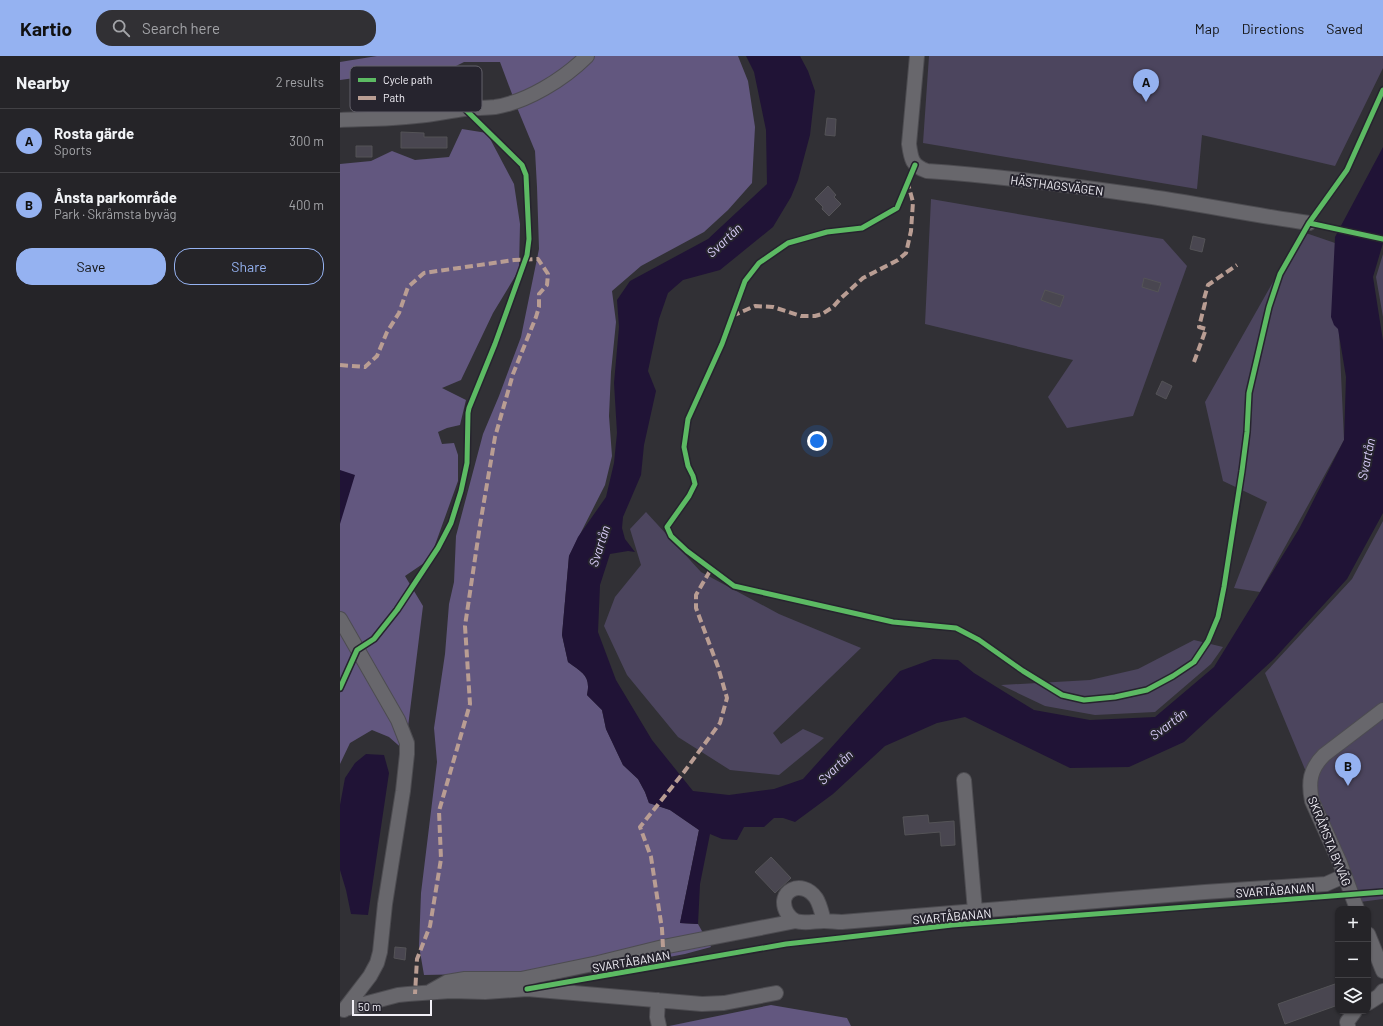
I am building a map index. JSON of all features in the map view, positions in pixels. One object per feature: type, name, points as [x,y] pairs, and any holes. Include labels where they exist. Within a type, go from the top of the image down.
[{"type":"street","points":[[482,108],[496,107],[522,100],[558,79],[587,56]]},
{"type":"street","name":"HÄSTHAGSVÄGEN","points":[[917,56],[909,144],[910,155],[915,165],[920,169],[1140,195],[1265,217],[1309,223]]},
{"type":"street","points":[[340,120],[382,120],[445,112]]},
{"type":"street","points":[[340,619],[398,720],[405,737],[407,754],[403,791],[385,904],[380,952],[377,963],[370,976],[342,1012]]},
{"type":"street","name":"SKRÅMSTA BYVÄG","points":[[1356,906],[1312,801],[1310,782],[1312,771],[1317,762],[1332,748],[1383,710]]},
{"type":"street","points":[[964,780],[976,911]]},
{"type":"street","points":[[427,993],[447,982],[465,979],[521,979],[598,963],[663,947],[796,921],[842,922],[1205,892],[1326,884],[1344,876]]},
{"type":"street","points":[[796,921],[788,916],[784,908],[784,900],[787,893],[795,888],[803,888],[810,891],[817,899],[824,921]]},
{"type":"street","points":[[1371,941],[1383,971]]},
{"type":"street","points":[[342,1012],[398,995],[451,991],[485,992],[527,989],[710,1004],[724,1003],[776,993]]},
{"type":"street","points":[[1371,1001],[1379,996],[1383,991]]},
{"type":"street","points":[[658,1000],[657,1017],[659,1026]]},
{"type":"street","points":[[1348,1026],[1347,1022],[1353,1014]]},
{"type":"shaded area","points":[[377,56],[738,56],[748,81],[755,127],[752,183],[728,210],[704,232],[641,266],[612,291],[616,322],[611,372],[609,416],[612,456],[605,485],[569,556],[562,635],[568,662],[582,672],[587,679],[587,695],[602,710],[606,729],[623,765],[638,779],[649,803],[670,810],[699,830],[680,923],[698,924],[711,947],[685,954],[548,980],[473,974],[424,975],[419,946],[421,893],[437,762],[434,728],[445,654],[449,604],[454,582],[456,536],[483,434],[521,337],[539,249],[535,151],[500,62],[464,62],[456,66],[350,66],[350,79],[340,80],[340,62]]},
{"type":"shaded area","points":[[929,56],[1383,56],[1383,68],[1335,166],[1202,135],[1197,189],[923,143]]},
{"type":"shaded area","points":[[462,129],[487,133],[514,184],[520,224],[519,270],[493,313],[461,380],[442,388],[466,400],[460,425],[438,432],[442,444],[454,443],[458,455],[458,481],[430,559],[405,576],[423,606],[405,751],[389,737],[372,730],[350,743],[340,764],[340,164],[371,161],[392,151],[415,160],[449,157]]},
{"type":"shaded area","points":[[931,199],[1163,239],[1187,266],[1133,416],[1067,428],[1048,397],[1073,360],[925,324]]},
{"type":"shaded area","points":[[1300,231],[1335,243],[1344,440],[1260,592],[1234,588],[1267,502],[1223,481],[1205,402]]},
{"type":"shaded area","points":[[1383,254],[1383,317],[1376,277]]},
{"type":"shaded area","points":[[646,512],[701,572],[779,614],[861,648],[773,733],[781,744],[803,729],[824,738],[779,775],[730,770],[678,737],[627,675],[604,626],[615,597],[641,565],[630,529]]},
{"type":"shaded area","points":[[1383,521],[1383,899],[1360,902],[1265,673],[1352,579]]},
{"type":"shaded area","points":[[1194,640],[1223,647],[1211,664],[1155,712],[1095,715],[1045,706],[1001,685],[1090,680],[1138,669]]},
{"type":"shaded area","points":[[771,1005],[847,1018],[851,1026],[669,1026]]},
{"type":"water","name":"Svartån","points":[[746,56],[800,56],[808,71],[815,91],[810,135],[798,180],[791,197],[773,227],[720,270],[683,280],[668,293],[659,319],[648,371],[656,391],[644,445],[641,475],[623,517],[622,528],[625,539],[635,552],[628,551],[610,554],[600,585],[598,632],[616,680],[652,740],[693,791],[729,795],[774,789],[803,779],[900,671],[933,659],[958,660],[974,673],[1034,710],[1090,720],[1155,717],[1214,667],[1299,529],[1344,440],[1346,377],[1338,329],[1334,325],[1331,317],[1335,237],[1383,147],[1383,243],[1373,277],[1383,341],[1383,513],[1347,579],[1274,659],[1184,742],[1129,767],[1070,768],[965,717],[937,723],[885,746],[833,794],[795,822],[783,818],[774,818],[764,827],[744,827],[737,840],[722,839],[710,834],[700,884],[698,924],[680,923],[699,830],[670,810],[649,803],[638,779],[623,765],[606,729],[602,710],[587,695],[587,679],[582,672],[568,662],[562,635],[569,556],[578,537],[606,497],[614,463],[617,433],[614,383],[619,327],[617,300],[630,281],[708,239],[767,184],[766,130],[754,72]]},
{"type":"water","points":[[340,470],[355,475],[340,524]]},
{"type":"water","points":[[366,754],[384,755],[389,773],[368,915],[351,914],[340,870],[340,805],[345,778],[355,763]]},
{"type":"pier","points":[[1339,226],[1383,237],[1383,243],[1336,231]]},
{"type":"building","points":[[827,118],[836,119],[835,136],[825,135]]},
{"type":"building","points":[[401,132],[424,133],[424,137],[447,137],[447,148],[401,148]]},
{"type":"building","points":[[356,146],[372,146],[372,157],[356,157]]},
{"type":"building","points":[[828,186],[836,195],[834,197],[841,204],[829,216],[815,199]]},
{"type":"building","points":[[1193,236],[1205,239],[1202,252],[1190,249]]},
{"type":"building","points":[[1144,278],[1161,283],[1158,292],[1142,287]]},
{"type":"building","points":[[1045,290],[1064,296],[1060,307],[1041,300]]},
{"type":"building","points":[[1162,381],[1172,386],[1166,399],[1156,394]]},
{"type":"building","points":[[928,815],[929,823],[954,821],[955,845],[941,846],[940,832],[905,835],[903,817]]},
{"type":"building","points":[[771,857],[791,878],[775,893],[755,872]]},
{"type":"building","points":[[395,947],[406,948],[405,960],[394,958]]},
{"type":"building","points":[[1335,984],[1335,1006],[1285,1024],[1278,1004]]},
{"type":"marked path","points":[[732,316],[755,306],[773,307],[801,316],[815,316],[822,314],[833,307],[863,278],[898,260],[906,253],[911,231],[913,202],[908,184]]},
{"type":"marked path","points":[[340,365],[365,367],[377,356],[387,332],[399,313],[408,287],[424,273],[514,260],[538,259],[548,274],[547,285],[539,294],[539,307],[536,317],[513,374],[495,437],[465,626],[470,704],[439,811],[441,859],[430,926],[417,959],[415,994]]},
{"type":"marked path","points":[[1194,362],[1206,329],[1199,327],[1208,285],[1237,265]]},
{"type":"marked path","points":[[663,947],[662,929],[651,857],[640,827],[684,772],[720,723],[727,698],[718,667],[696,608],[696,595],[711,569]]},
{"type":"cycle path","points":[[915,165],[897,208],[862,228],[827,232],[788,243],[759,263],[745,281],[722,344],[688,419],[684,447],[688,466],[695,484],[689,496],[667,527],[671,536],[687,551],[734,586],[893,622],[956,628],[979,640],[1023,671],[1062,695],[1084,700],[1115,697],[1147,690],[1173,676],[1194,662],[1208,641],[1218,617],[1224,587],[1242,471],[1247,432],[1249,393],[1269,307],[1280,274],[1309,223],[1347,170],[1383,90]]},
{"type":"cycle path","points":[[340,688],[357,650],[374,639],[397,610],[438,548],[451,523],[461,491],[467,463],[469,408],[495,344],[527,255],[529,239],[526,175],[522,165],[468,112]]},
{"type":"cycle path","points":[[1309,223],[1383,239]]},
{"type":"cycle path","name":"SVARTÅBANAN","points":[[527,989],[786,944],[952,925],[1383,892]]},
{"type":"place","name":"Rosta gärde","points":[[1146,102]]},
{"type":"place","name":"Ånsta parkområde","points":[[1348,786]]}]
